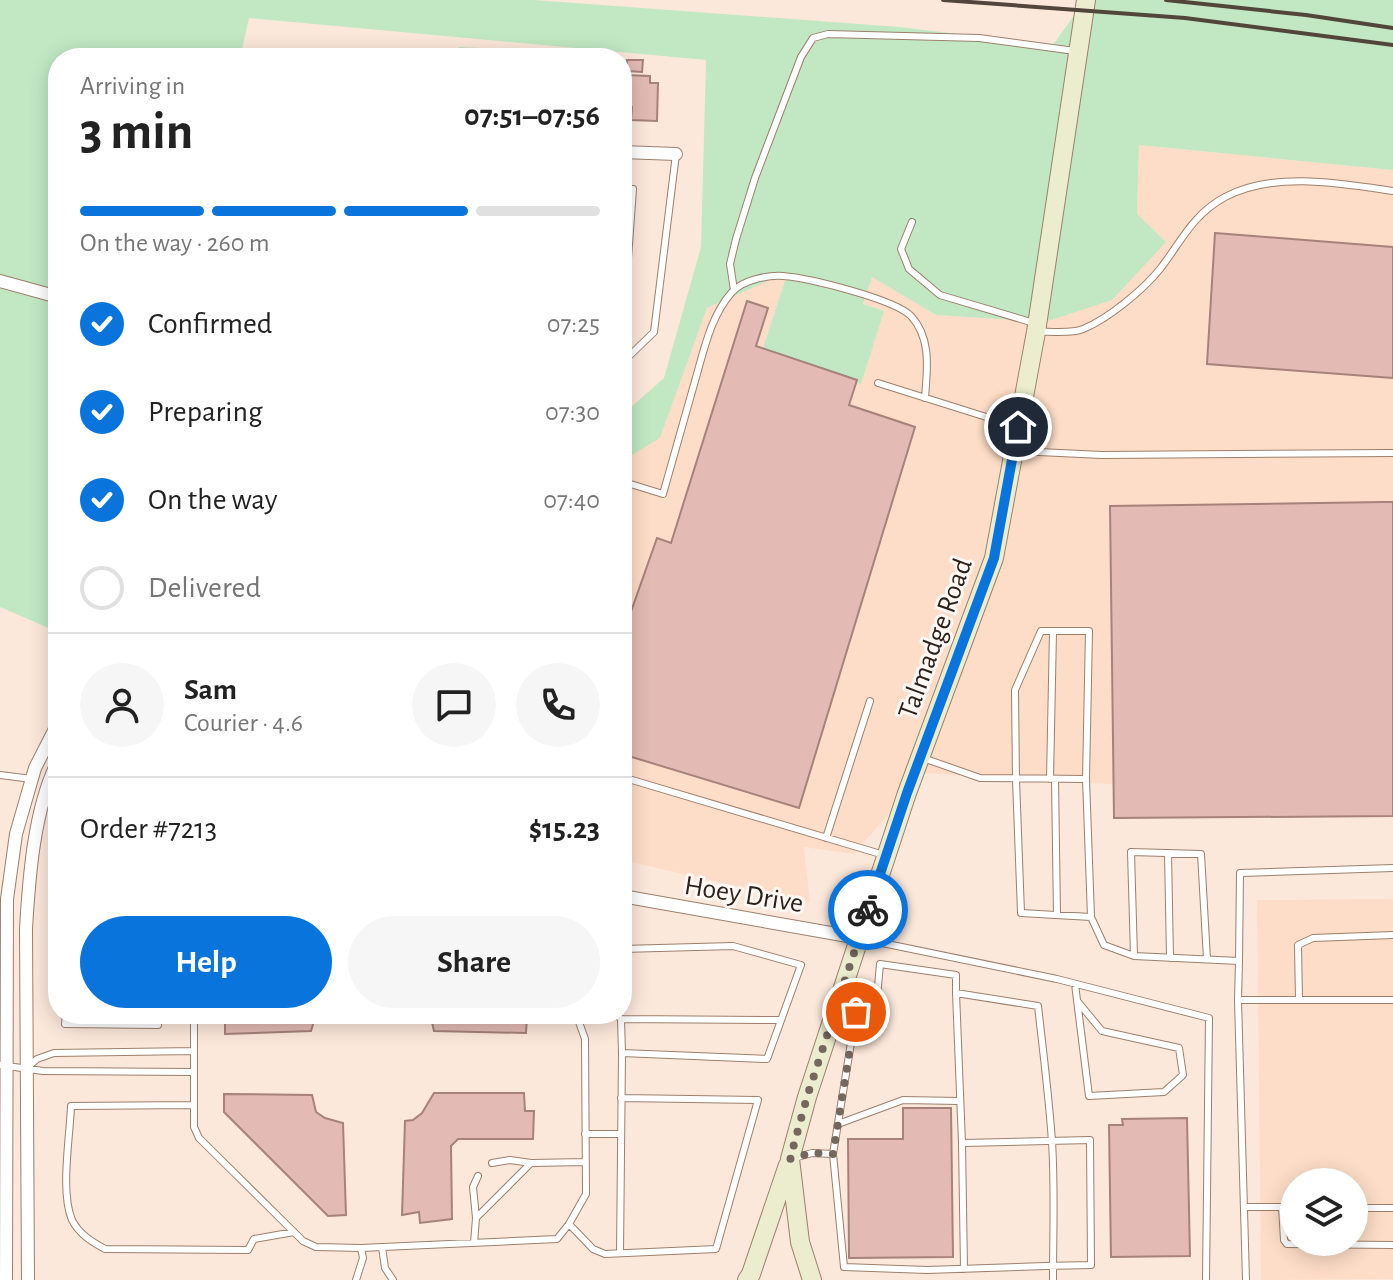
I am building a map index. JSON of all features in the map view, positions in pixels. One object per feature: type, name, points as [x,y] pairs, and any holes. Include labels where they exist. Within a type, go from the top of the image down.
[{"type":"street","name":"Talmadge Road","points":[[812,1280],[800,1242],[790,1159],[807,1097],[920,757],[994,558],[1037,328],[1086,0]]},
{"type":"street","points":[[632,152],[676,154]]},
{"type":"street","points":[[0,281],[48,294]]},
{"type":"street","points":[[6,1280],[3,1065],[7,899],[16,834],[32,779],[48,745]]},
{"type":"street","points":[[28,1280],[26,929],[29,873],[48,793]]},
{"type":"street","name":"Hoey Drive","points":[[632,898],[859,938]]},
{"type":"street","points":[[747,1280],[790,1159]]},
{"type":"lane","points":[[734,290],[730,264],[755,178],[801,57],[813,38],[828,34],[945,36],[1078,51]]},
{"type":"lane","points":[[632,353],[654,332],[676,154]]},
{"type":"lane","points":[[912,222],[901,249],[909,269],[940,295],[1037,328],[1080,330],[1131,297],[1159,270],[1190,224],[1225,197],[1277,181],[1346,184],[1393,191]]},
{"type":"lane","points":[[632,205],[633,189]]},
{"type":"lane","points":[[632,484],[663,494],[713,319],[734,290],[760,278],[782,276],[891,303],[910,315],[920,329],[927,353],[925,398]]},
{"type":"lane","points":[[878,383],[1018,427]]},
{"type":"lane","points":[[1014,451],[1102,455],[1393,453]]},
{"type":"lane","points":[[1091,917],[1021,913],[1015,690],[1041,631],[1089,631],[1086,779],[1091,917],[1104,945],[1134,956],[1239,961]]},
{"type":"lane","points":[[1053,631],[1057,915]]},
{"type":"lane","points":[[826,838],[870,701]]},
{"type":"lane","points":[[920,757],[980,778],[1086,779]]},
{"type":"lane","points":[[0,775],[32,779]]},
{"type":"lane","points":[[632,780],[887,856]]},
{"type":"lane","points":[[1134,956],[1131,852],[1201,854],[1207,959]]},
{"type":"lane","points":[[1168,853],[1170,958]]},
{"type":"lane","points":[[1246,1280],[1238,1000],[1240,873],[1393,868]]},
{"type":"lane","points":[[1299,1000],[1298,945],[1313,938],[1393,935]]},
{"type":"lane","points":[[859,938],[1075,984],[1209,1018],[1206,1280]]},
{"type":"lane","points":[[622,1053],[767,1059],[801,965],[733,946],[632,949]]},
{"type":"lane","points":[[962,1143],[1090,1140],[1091,1265],[1053,1266],[964,1269],[927,1270],[844,1267],[833,1154],[856,1012],[876,1008],[880,964],[956,975],[964,1269]]},
{"type":"lane","points":[[1075,984],[1089,1096],[1164,1092],[1183,1075],[1179,1048],[1102,1031],[1078,1002]]},
{"type":"lane","points":[[956,993],[1038,1006],[1052,1143],[1053,1280]]},
{"type":"lane","points":[[1238,1000],[1393,1000]]},
{"type":"lane","points":[[632,1016],[781,1020]]},
{"type":"lane","points":[[65,1024],[158,1024]]},
{"type":"lane","points":[[194,1024],[193,1105],[194,1127],[199,1138],[303,1241],[316,1247],[361,1248],[557,1239],[586,1194],[585,1039],[580,1024]]},
{"type":"lane","points":[[620,1024],[620,1253]]},
{"type":"lane","points":[[27,1067],[37,1059],[54,1053],[194,1051]]},
{"type":"lane","points":[[3,1065],[43,1071],[194,1072]]},
{"type":"lane","points":[[569,1224],[593,1249],[605,1254],[716,1249],[758,1100],[621,1098]]},
{"type":"lane","points":[[838,1124],[903,1100],[959,1101]]},
{"type":"lane","points":[[193,1105],[71,1106],[67,1199],[73,1221],[86,1238],[105,1249],[248,1250],[254,1239],[294,1232]]},
{"type":"lane","points":[[585,1134],[620,1134]]},
{"type":"lane","points":[[790,1159],[812,1153],[833,1154]]},
{"type":"lane","points":[[492,1163],[510,1160],[531,1163],[586,1162]]},
{"type":"lane","points":[[476,1218],[531,1163]]},
{"type":"lane","points":[[474,1243],[476,1218],[473,1187],[478,1176]]},
{"type":"lane","points":[[1244,1207],[1280,1207]]},
{"type":"lane","points":[[1368,1208],[1393,1208]]},
{"type":"lane","points":[[1368,1245],[1393,1245]]},
{"type":"lane","points":[[382,1247],[385,1268],[393,1280]]},
{"type":"lane","points":[[356,1280],[363,1258],[361,1248]]},
{"type":"lane","points":[[927,1270],[927,1280]]},
{"type":"shaded area","points":[[1139,145],[1393,170],[1393,801],[926,773],[853,854],[804,847],[810,903],[632,862],[632,455],[660,438],[707,308],[789,271],[763,351],[884,311],[863,304],[872,277],[936,315],[1045,322],[1137,214]]},
{"type":"shaded area","points":[[1393,899],[1393,1279],[1261,1280],[1257,900]]},
{"type":"green space","points":[[0,0],[534,0],[899,27],[1053,45],[1085,0],[1393,0],[1393,170],[1139,145],[1137,214],[1166,242],[1112,300],[1045,322],[936,315],[872,277],[863,304],[884,311],[861,384],[762,351],[788,272],[707,308],[660,438],[632,455],[632,406],[664,378],[701,247],[706,60],[632,53],[632,48],[575,48],[249,18],[242,48],[48,48],[48,628],[0,607]]},
{"type":"building","points":[[632,60],[643,60],[642,72],[632,71]]},
{"type":"building","points":[[632,75],[650,76],[650,83],[658,83],[657,121],[632,120]]},
{"type":"building","points":[[1215,233],[1393,247],[1393,378],[1207,364]]},
{"type":"building","points":[[747,301],[768,308],[756,346],[857,380],[849,405],[915,427],[799,808],[632,757],[632,609],[657,538],[671,543]]},
{"type":"building","points":[[1393,502],[1393,816],[1114,818],[1110,506]]},
{"type":"building","points":[[225,1024],[313,1024],[311,1031],[225,1034]]},
{"type":"building","points":[[432,1024],[527,1024],[526,1033],[434,1031]]},
{"type":"building","points":[[434,1093],[524,1093],[525,1111],[534,1111],[533,1139],[458,1139],[451,1146],[452,1219],[420,1223],[419,1212],[402,1215],[405,1121],[413,1120],[422,1113]]},
{"type":"building","points":[[224,1094],[312,1095],[316,1112],[343,1123],[346,1215],[328,1216],[224,1112]]},
{"type":"building","points":[[903,1108],[951,1108],[953,1257],[849,1258],[848,1139],[903,1139]]},
{"type":"building","points":[[1187,1118],[1190,1256],[1111,1257],[1109,1125],[1123,1125],[1122,1119]]},
{"type":"railway","points":[[943,0],[1185,18],[1393,45]]},
{"type":"railway","points":[[1166,0],[1393,28]]},
{"type":"way so far","points":[[856,1012],[833,1154],[812,1153],[790,1159],[868,910]]},
{"type":"route","points":[[868,910],[907,793],[994,558],[1018,427]]}]
